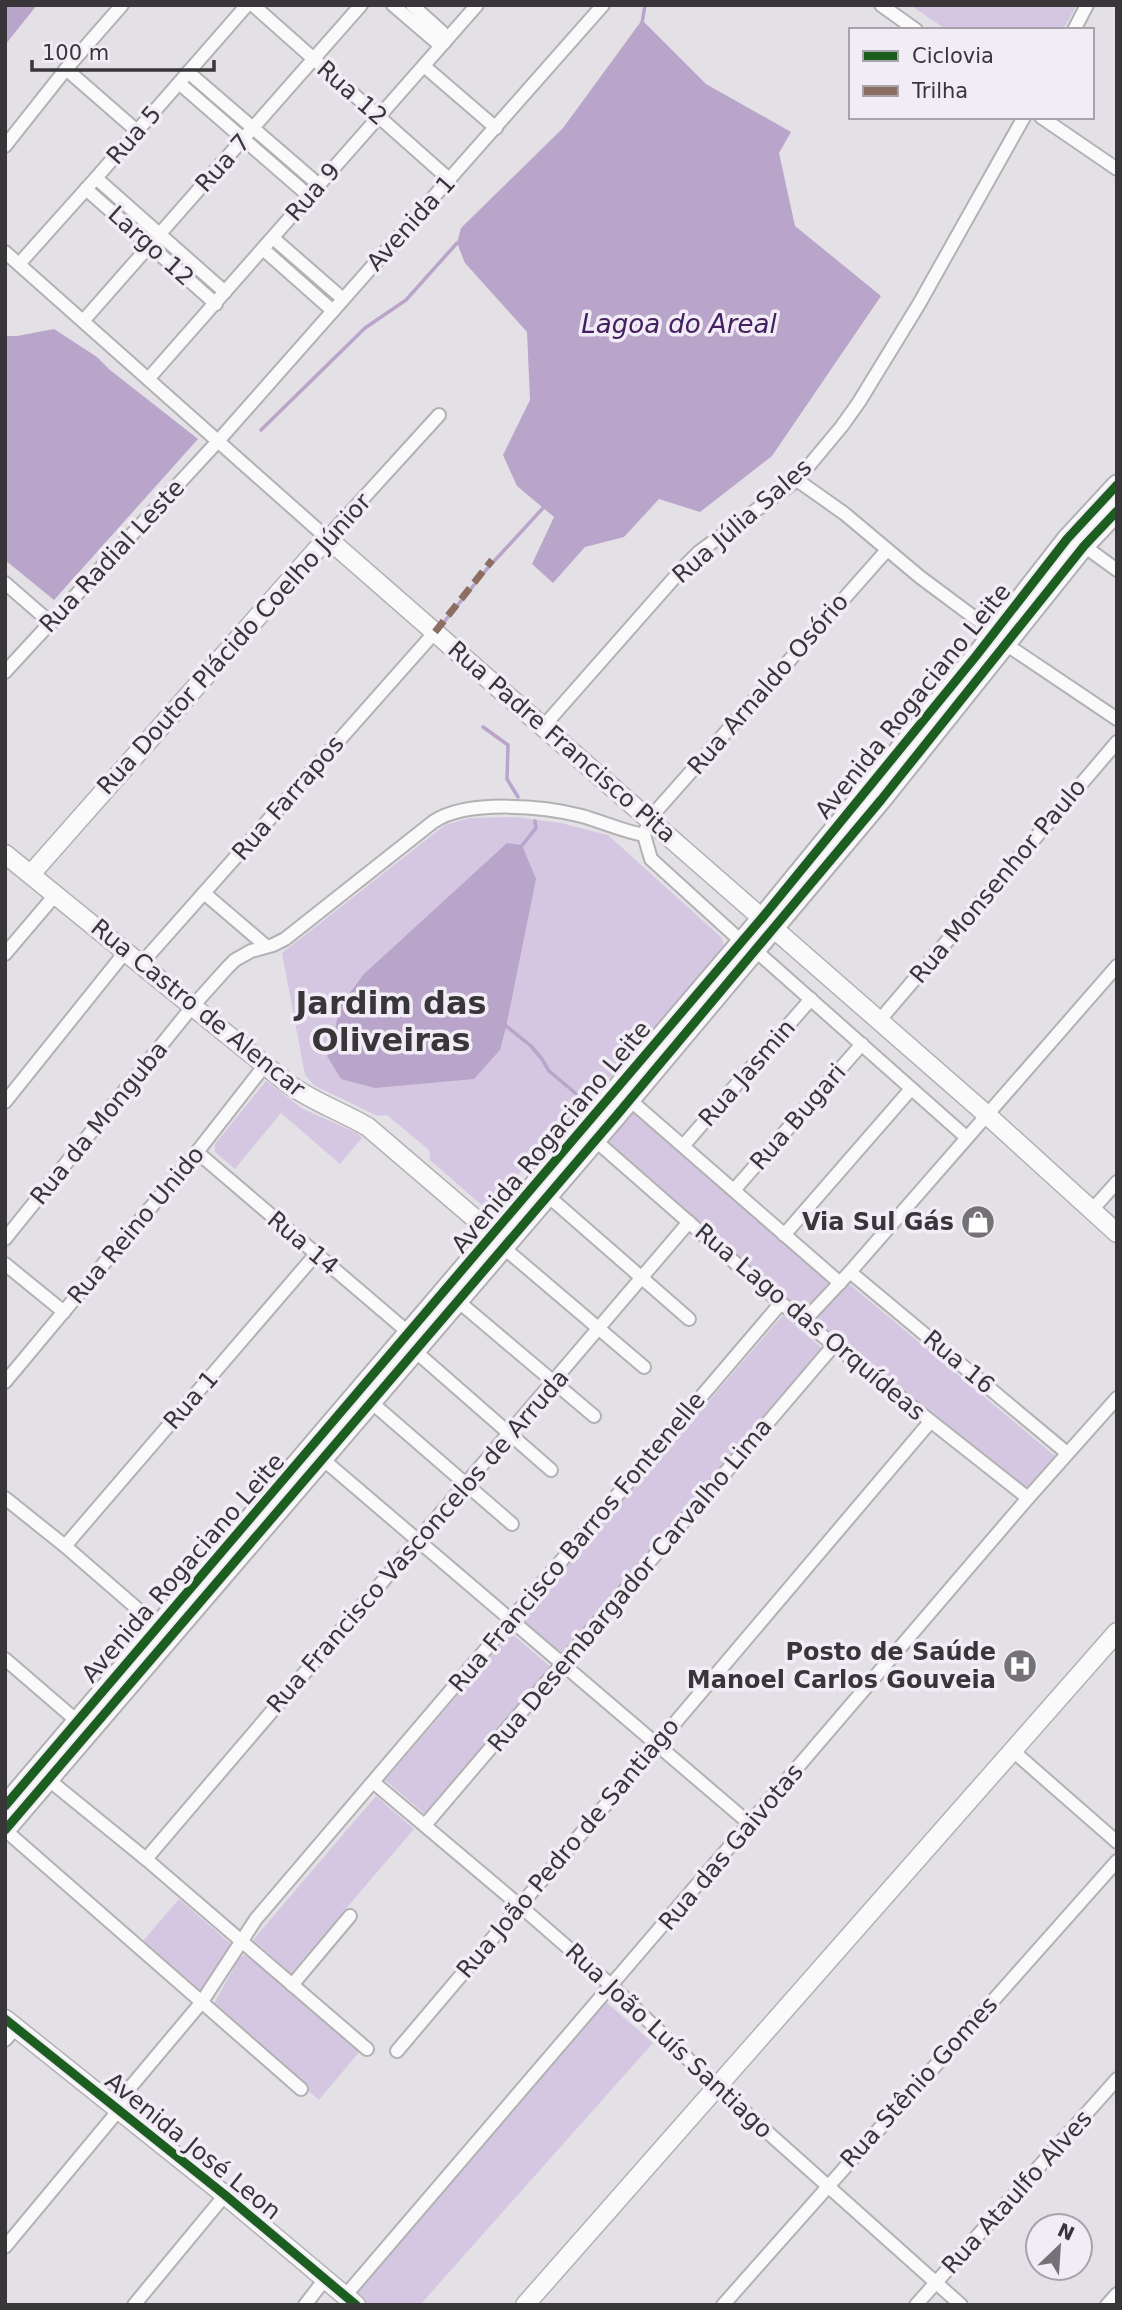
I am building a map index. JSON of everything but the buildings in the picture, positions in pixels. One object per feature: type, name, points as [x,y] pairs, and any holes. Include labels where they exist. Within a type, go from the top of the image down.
[{"type":"main road","name":"Avenida Rogaciano Leite","points":[[5,1830],[49,1780],[164,1632],[748,946],[881,800],[1001,639],[1067,539],[1117,485]]},
{"type":"main road","name":"Avenida Rogaciano Leite","points":[[1001,639],[1117,511]]},
{"type":"main road","name":"Avenida Rogaciano Leite","points":[[317,1454],[371,1402],[412,1342],[459,1302],[498,1241],[548,1196],[606,1115]]},
{"type":"main road","name":"Avenida Rogaciano Leite","points":[[5,1806],[77,1721],[164,1632]]},
{"type":"street","points":[[5,146],[66,69],[122,5]]},
{"type":"street","name":"Rua 5","points":[[19,264],[247,5]]},
{"type":"street","name":"Rua 12","points":[[253,5],[450,180]]},
{"type":"street","name":"Rua 7","points":[[84,320],[361,5]]},
{"type":"street","points":[[393,5],[435,41],[445,42],[442,32],[412,5]]},
{"type":"street","name":"Rua 9","points":[[149,378],[477,5]]},
{"type":"street","name":"Avenida 1","points":[[219,440],[603,5]]},
{"type":"street","points":[[881,5],[913,28]]},
{"type":"street","points":[[1075,28],[1087,5]]},
{"type":"street","points":[[424,66],[496,128]]},
{"type":"street","points":[[66,69],[137,131]]},
{"type":"street","points":[[188,72],[319,185]]},
{"type":"street","points":[[179,83],[309,196]]},
{"type":"street","name":"Rua Júlia Sales","points":[[542,728],[691,560],[797,480],[842,426],[919,304],[1023,119]]},
{"type":"street","points":[[1044,119],[1117,169]]},
{"type":"street","name":"Largo 12","points":[[96,178],[225,292]]},
{"type":"street","name":"Largo 12","points":[[86,189],[216,304]]},
{"type":"street","points":[[273,238],[343,299]]},
{"type":"street","points":[[263,249],[333,311]]},
{"type":"street","name":"Rua Padre Francisco Pita","points":[[5,252],[435,632],[647,827],[768,923],[1117,1233]]},
{"type":"street","name":"Rua Doutor Plácido Coelho Júnior","points":[[31,874],[439,415]]},
{"type":"street","name":"Rua Radial Leste","points":[[5,672],[219,440]]},
{"type":"street","points":[[797,480],[845,514],[1001,639],[1117,719]]},
{"type":"street","points":[[1084,546],[1117,570]]},
{"type":"street","name":"Rua Arnaldo Osório","points":[[647,827],[887,550]]},
{"type":"street","points":[[5,583],[51,623]]},
{"type":"street","name":"Rua Farrapos","points":[[141,964],[435,632]]},
{"type":"street","name":"Rua Monsenhor Paulo","points":[[879,1021],[1117,741]]},
{"type":"street","name":"Rua da Monguba","points":[[5,1240],[192,1007],[235,960],[251,951],[273,945],[297,930],[440,817],[470,809],[515,807],[564,812],[647,827]]},
{"type":"street","name":"Rua Padre Francisco Pita","points":[[647,827],[651,859],[966,1137]]},
{"type":"street","name":"Rua Castro de Alencar","points":[[5,854],[301,1093],[368,1127],[498,1241]]},
{"type":"street","points":[[5,954],[56,894]]},
{"type":"street","points":[[204,894],[266,946]]},
{"type":"street","points":[[5,1102],[126,951]]},
{"type":"street","points":[[804,1321],[1117,966]]},
{"type":"street","name":"Rua Jasmin","points":[[684,1146],[811,999]]},
{"type":"street","name":"Rua Bugari","points":[[734,1190],[862,1044]]},
{"type":"street","name":"Rua Reino Unido","points":[[5,1382],[197,1152],[265,1065]]},
{"type":"street","points":[[784,1235],[911,1089]]},
{"type":"street","name":"Rua Lago das Orquídeas","points":[[606,1115],[684,1146],[840,1283]]},
{"type":"street","name":"Rua Lago das Orquídeas","points":[[606,1115],[689,1222],[781,1303],[1028,1499]]},
{"type":"street","name":"Rua 14","points":[[197,1152],[316,1254],[551,1470]]},
{"type":"street","points":[[1091,1211],[1117,1182]]},
{"type":"street","points":[[548,1196],[689,1319]]},
{"type":"street","name":"Rua Francisco Vasconcelos de Arruda","points":[[146,1859],[600,1330],[689,1222]]},
{"type":"street","points":[[498,1241],[643,1367]]},
{"type":"street","name":"Rua 1","points":[[65,1546],[316,1254]]},
{"type":"street","points":[[5,1264],[64,1312]]},
{"type":"street","name":"Rua 16","points":[[850,1272],[1067,1453]]},
{"type":"street","points":[[459,1302],[594,1416]]},
{"type":"street","name":"Rua Francisco Barros Fontenelle","points":[[5,2247],[118,2111],[128,2090],[201,2003],[256,1919],[781,1303]]},
{"type":"street","name":"Rua Desembargador Carvalho Lima","points":[[425,1825],[834,1345]]},
{"type":"street","name":"Rua das Gaivotas","points":[[351,2300],[612,1986],[1117,1398]]},
{"type":"street","points":[[371,1402],[512,1524]]},
{"type":"street","name":"Rua João Pedro de Santiago","points":[[397,2051],[930,1422]]},
{"type":"street","points":[[317,1454],[750,1824]]},
{"type":"street","points":[[5,1498],[164,1632]]},
{"type":"street","points":[[525,2305],[1117,1632]]},
{"type":"street","points":[[5,1660],[77,1721]]},
{"type":"street","points":[[1013,1751],[1117,1842]]},
{"type":"street","points":[[49,1780],[146,1859],[367,2049]]},
{"type":"street","name":"Rua João Luís Santiago","points":[[373,1782],[612,1986],[718,2087],[961,2305]]},
{"type":"street","points":[[5,1830],[301,2090]]},
{"type":"street","name":"Rua Stênio Gomes","points":[[723,2305],[1117,1861]]},
{"type":"street","points":[[292,1985],[350,1916]]},
{"type":"street","name":"Avenida José Leon","points":[[9,2029],[225,2195],[351,2300]]},
{"type":"street","name":"Rua Ataulfo Alves","points":[[916,2305],[1117,2079]]},
{"type":"street","points":[[134,2305],[225,2195]]},
{"type":"street","points":[[305,2305],[325,2278]]},
{"type":"shaded area","points":[[910,5],[1077,5],[1064,28],[944,28]]},
{"type":"shaded area","points":[[515,817],[561,823],[608,835],[722,938],[724,949],[545,1154],[535,1153],[496,1205],[485,1208],[430,1160],[429,1150],[387,1115],[378,1116],[315,1086],[305,1075],[282,953],[445,825],[470,818]]},
{"type":"shaded area","points":[[266,1081],[303,1109],[357,1133],[362,1138],[340,1164],[281,1113],[235,1169],[215,1152],[215,1144]]},
{"type":"shaded area","points":[[637,1111],[829,1282],[817,1296],[804,1305],[792,1304],[609,1145],[609,1140],[627,1116]]},
{"type":"shaded area","points":[[847,1282],[1055,1456],[1026,1490],[815,1320]]},
{"type":"shaded area","points":[[783,1315],[824,1350],[561,1655],[520,1620]]},
{"type":"shaded area","points":[[511,1633],[552,1668],[426,1815],[385,1780]]},
{"type":"shaded area","points":[[376,1796],[414,1829],[291,1973],[253,1940]]},
{"type":"shaded area","points":[[179,1899],[230,1943],[230,1949],[202,1991],[195,1990],[142,1942]]},
{"type":"shaded area","points":[[247,1954],[361,2050],[319,2100],[212,2007],[240,1957]]},
{"type":"shaded area","points":[[606,2002],[653,2043],[420,2305],[366,2305],[351,2293]]},
{"type":"water","points":[[5,5],[37,5],[5,45]]},
{"type":"water","name":"Lagoa do Areal","points":[[642,20],[706,84],[791,132],[779,153],[795,226],[881,296],[772,456],[700,512],[659,499],[624,537],[585,547],[553,583],[532,564],[554,517],[517,486],[503,455],[530,400],[527,332],[465,263],[457,243],[461,228],[563,128]]},
{"type":"water","points":[[54,329],[97,357],[198,439],[54,600],[5,560],[5,336]]},
{"type":"water","points":[[507,843],[522,845],[536,879],[500,1050],[474,1079],[375,1088],[341,1079],[327,1056],[334,1038],[339,1007],[364,974]]},
{"type":"waterway","points":[[642,23],[645,5]]},
{"type":"waterway","points":[[261,430],[365,328],[406,300],[457,243],[460,243]]},
{"type":"waterway","points":[[444,622],[544,504]]},
{"type":"waterway","points":[[483,727],[508,745],[507,779],[518,797]]},
{"type":"waterway","points":[[520,848],[536,828],[535,821]]},
{"type":"waterway","points":[[505,1025],[531,1046],[549,1071],[586,1102]]},
{"type":"marked path","points":[[435,632],[492,560]]},
{"type":"cycle path","points":[[5,1806],[762,918],[976,656],[1067,539],[1117,485]]},
{"type":"cycle path","points":[[5,1830],[617,1115],[881,800],[1084,546],[1117,511]]},
{"type":"cycle path","points":[[5,2019],[225,2195],[356,2305]]},
{"type":"place","name":"Via Sul Gás","points":[[978,1222]]},
{"type":"place","name":"Posto de Saúde Manoel Carlos Gouveia","points":[[1020,1666]]},
{"type":"district","name":"Jardim das Oliveiras","points":[[391,1022]]}]
